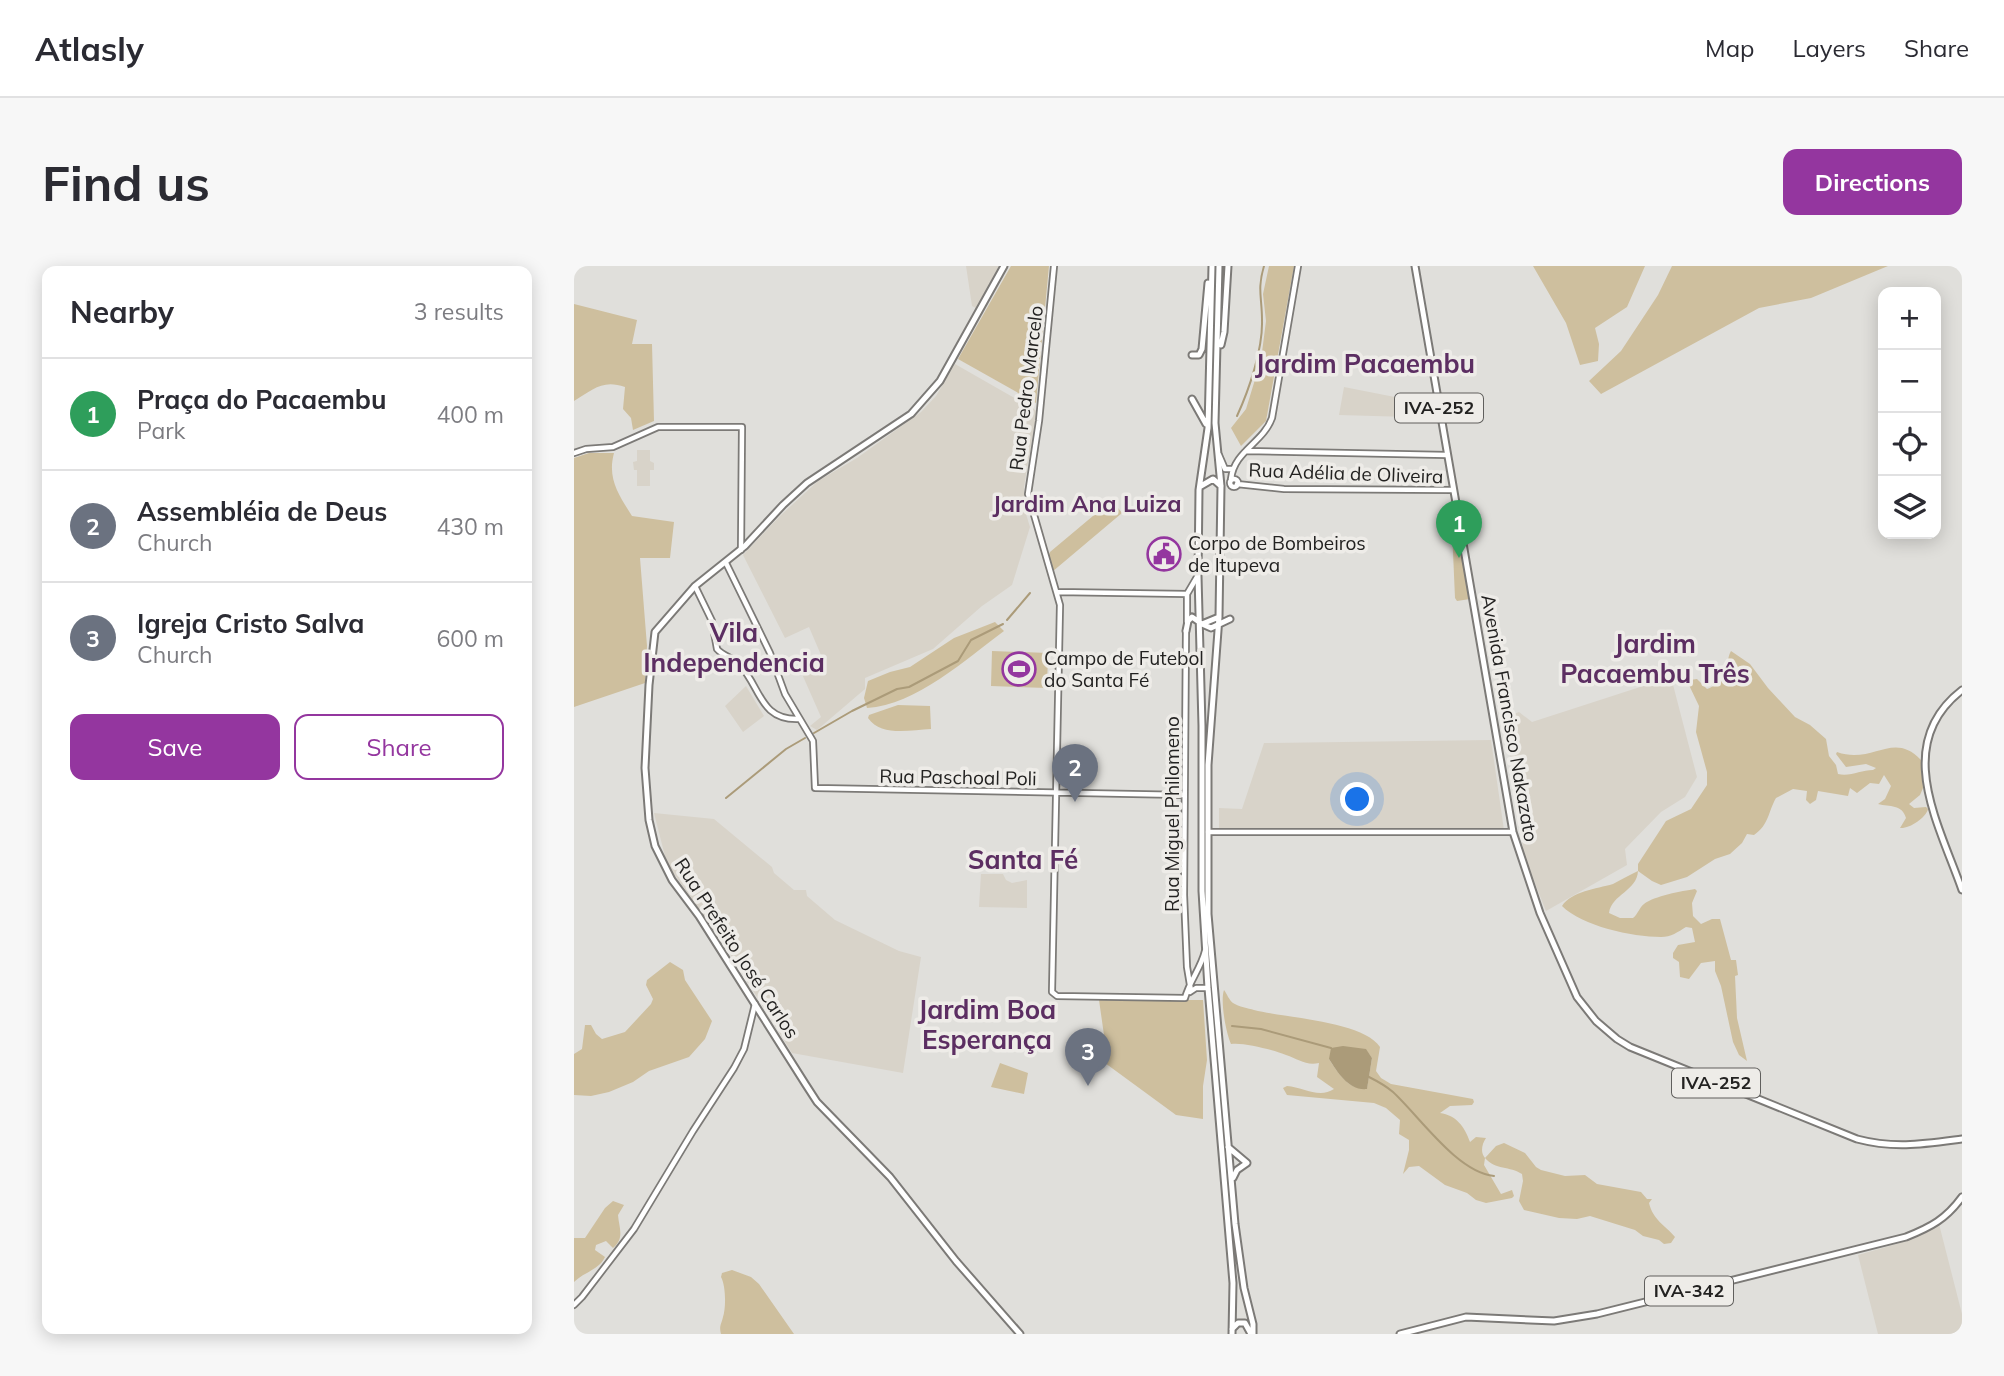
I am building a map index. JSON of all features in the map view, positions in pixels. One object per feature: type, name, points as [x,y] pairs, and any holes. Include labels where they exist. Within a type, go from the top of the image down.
[{"type":"main road","name":"Rua Prefeito José Carlos","points":[[1004,266],[940,381],[918,407],[893,428],[807,483],[741,550],[695,586],[658,626],[649,685],[645,768],[649,820],[655,846],[666,869],[817,1102],[890,1177],[956,1261],[1020,1334]]},
{"type":"main road","points":[[1219,266],[1215,423],[1222,486],[1219,617],[1208,765],[1208,914],[1231,1182],[1252,1334]]},
{"type":"main road","points":[[1218,355],[1224,332],[1227,266]]},
{"type":"main road","name":"Avenida Francisco Nakazato","points":[[1415,266],[1513,832],[1540,914],[1577,998],[1585,1010],[1617,1039],[1652,1058],[1857,1139],[1889,1146],[1962,1139]]},
{"type":"main road","points":[[1192,355],[1199,355],[1202,349],[1212,267]]},
{"type":"main road","points":[[1212,267],[1208,428],[1200,487],[1198,576],[1202,891],[1233,1283],[1232,1332]]},
{"type":"main road","points":[[1192,400],[1208,428]]},
{"type":"main road","points":[[1200,487],[1213,479],[1222,486]]},
{"type":"main road","points":[[1186,631],[1192,617],[1211,628],[1230,619]]},
{"type":"main road","points":[[1200,623],[1219,617]]},
{"type":"main road","points":[[1962,690],[1946,704],[1931,727],[1926,742],[1924,767],[1930,798],[1962,890]]},
{"type":"main road","points":[[1228,1147],[1247,1163],[1234,1174],[1231,1182]]},
{"type":"main road","name":"IVA-342","points":[[1400,1334],[1466,1317],[1553,1321],[1597,1314],[1906,1237],[1949,1215],[1962,1197]]},
{"type":"main road","points":[[1232,1332],[1234,1325],[1242,1322],[1252,1334]]},
{"type":"street","name":"Rua Pedro Marcelo","points":[[1054,266],[1040,418],[1028,494],[1060,605],[1052,992],[1057,996],[1185,998],[1190,988]]},
{"type":"street","points":[[1217,451],[1225,469],[1230,470],[1269,427],[1298,266]]},
{"type":"street","points":[[574,453],[586,449],[613,447],[658,427],[742,427],[741,550]]},
{"type":"street","points":[[1246,451],[1447,456]]},
{"type":"street","name":"Rua Adélia de Oliveira","points":[[1232,468],[1231,479],[1236,480],[1237,484],[1284,489],[1453,490]]},
{"type":"street","points":[[742,527],[752,538]]},
{"type":"street","points":[[695,586],[712,621],[717,649],[740,664],[771,713],[785,719],[798,719],[785,694],[770,653],[726,563]]},
{"type":"street","points":[[1187,594],[1198,576]]},
{"type":"street","points":[[1186,582],[1192,586]]},
{"type":"street","points":[[1057,592],[1187,594],[1198,605]]},
{"type":"street","name":"Rua Miguel Philomeno","points":[[1187,594],[1184,895],[1190,988]]},
{"type":"street","name":"Rua Paschoal Poli","points":[[798,719],[813,741],[815,788],[1184,795]]},
{"type":"street","points":[[1208,832],[1513,832]]},
{"type":"street","points":[[1205,949],[1201,966],[1190,988],[1208,988]]},
{"type":"street","points":[[574,1305],[634,1229],[734,1068],[744,1049],[755,1004]]},
{"type":"shaded area","points":[[966,266],[999,266],[976,308],[972,306]]},
{"type":"shaded area","points":[[1011,266],[1049,266],[1036,403],[958,359]]},
{"type":"shaded area","points":[[1269,266],[1294,266],[1266,421],[1241,446],[1231,428],[1246,409],[1261,360],[1266,321],[1263,294]]},
{"type":"shaded area","points":[[1533,266],[1645,266],[1627,307],[1595,328],[1599,344],[1598,361],[1580,365],[1566,323]]},
{"type":"shaded area","points":[[1672,266],[1888,266],[1811,298],[1759,308],[1601,394],[1589,381],[1621,351],[1658,295]]},
{"type":"shaded area","points":[[574,304],[637,320],[632,344],[652,344],[654,421],[633,430],[631,418],[623,409],[625,387],[617,385],[598,387],[574,401]]},
{"type":"shaded area","points":[[955,364],[1037,411],[1024,487],[1030,527],[1012,585],[982,606],[933,649],[865,678],[865,689],[817,730],[810,726],[821,717],[802,674],[824,662],[809,627],[785,638],[743,555],[818,481],[857,458],[921,412],[936,396]]},
{"type":"shaded area","points":[[1344,387],[1410,400],[1409,417],[1339,415]]},
{"type":"shaded area","points":[[637,450],[650,450],[650,461],[654,463],[654,470],[650,470],[650,486],[637,486],[637,470],[634,470],[633,462],[637,461]]},
{"type":"shaded area","points":[[589,453],[614,453],[613,479],[632,516],[674,522],[670,558],[640,558],[647,646],[645,683],[574,707],[574,458]]},
{"type":"shaded area","points":[[1112,500],[1122,513],[1052,572],[1048,557],[1050,552]]},
{"type":"shaded area","points":[[1452,529],[1459,529],[1470,599],[1457,601],[1455,598]]},
{"type":"shaded area","points":[[995,622],[1004,631],[940,679],[904,699],[867,708],[864,698],[868,681],[910,667],[954,638]]},
{"type":"shaded area","name":"Campo de Futebol do Santa Fé","points":[[992,651],[1048,653],[1047,688],[991,686]]},
{"type":"shaded area","points":[[1731,651],[1750,664],[1795,717],[1810,725],[1826,739],[1829,756],[1836,765],[1838,774],[1876,768],[1866,764],[1846,767],[1837,752],[1861,755],[1901,748],[1921,760],[1923,788],[1920,795],[1909,804],[1914,808],[1928,809],[1921,819],[1908,827],[1900,828],[1906,818],[1902,810],[1878,804],[1885,799],[1891,786],[1884,775],[1879,784],[1870,783],[1857,793],[1850,788],[1848,796],[1818,791],[1816,800],[1810,804],[1806,800],[1807,791],[1793,789],[1776,798],[1759,831],[1754,835],[1747,834],[1730,854],[1715,859],[1687,877],[1661,885],[1638,871],[1638,864],[1666,821],[1691,809],[1707,785],[1707,772],[1696,732],[1699,706],[1688,683],[1697,679],[1707,689],[1716,684],[1726,672]]},
{"type":"shaded area","points":[[1671,677],[1697,777],[1685,797],[1661,812],[1625,849],[1627,865],[1546,911],[1524,856],[1505,717],[1519,712],[1532,722]]},
{"type":"shaded area","points":[[746,686],[764,716],[743,732],[725,706]]},
{"type":"shaded area","points":[[898,705],[930,706],[931,729],[888,730],[880,728],[868,718],[869,715]]},
{"type":"shaded area","points":[[1491,740],[1504,830],[1219,829],[1219,808],[1242,809],[1264,743]]},
{"type":"shaded area","points":[[654,813],[714,819],[772,867],[774,873],[794,890],[806,890],[807,896],[835,920],[899,951],[921,957],[903,1073],[792,1053],[725,946],[667,864]]},
{"type":"shaded area","points":[[1638,871],[1637,878],[1615,901],[1609,913],[1620,918],[1633,918],[1649,901],[1695,889],[1697,891],[1692,903],[1693,916],[1701,924],[1720,919],[1731,960],[1736,960],[1737,1018],[1747,1061],[1739,1055],[1733,1042],[1721,986],[1715,971],[1715,961],[1701,963],[1689,979],[1680,977],[1679,962],[1673,958],[1673,953],[1678,945],[1695,942],[1692,928],[1686,927],[1665,937],[1636,935],[1594,925],[1562,906],[1578,894],[1613,884]]},
{"type":"shaded area","points":[[981,874],[1003,874],[1006,880],[1012,883],[1027,880],[1027,908],[979,907]]},
{"type":"shaded area","points":[[670,962],[683,970],[685,980],[712,1021],[705,1039],[689,1057],[649,1071],[633,1082],[591,1096],[574,1095],[574,1054],[582,1049],[585,1025],[591,1025],[602,1039],[625,1032],[651,1004],[653,999],[646,985],[647,980]]},
{"type":"shaded area","points":[[1224,990],[1233,1003],[1244,1007],[1341,1026],[1371,1038],[1380,1047],[1376,1071],[1391,1084],[1473,1099],[1472,1105],[1450,1106],[1440,1113],[1451,1116],[1459,1123],[1470,1142],[1476,1137],[1486,1138],[1482,1148],[1484,1165],[1501,1194],[1512,1190],[1514,1196],[1486,1203],[1445,1185],[1419,1166],[1409,1167],[1403,1174],[1409,1140],[1399,1134],[1400,1120],[1386,1108],[1374,1103],[1287,1095],[1283,1088],[1287,1086],[1317,1093],[1334,1089],[1317,1077],[1319,1063],[1306,1063],[1258,1047],[1231,1044],[1224,1017]],"holes":[[[1359,1049],[1366,1050],[1372,1058],[1367,1088],[1355,1087],[1345,1080],[1329,1059]]]},
{"type":"shaded area","points":[[1099,1000],[1203,1000],[1207,1060],[1203,1086],[1203,1119],[1176,1115],[1105,1063]]},
{"type":"shaded area","points":[[1343,1046],[1366,1049],[1372,1058],[1367,1089],[1349,1084],[1329,1059],[1331,1048]]},
{"type":"shaded area","points":[[1000,1063],[1028,1073],[1024,1094],[991,1087]]},
{"type":"shaded area","points":[[1504,1143],[1525,1153],[1541,1170],[1565,1176],[1585,1175],[1597,1184],[1641,1192],[1647,1199],[1652,1199],[1649,1203],[1653,1214],[1675,1237],[1671,1243],[1664,1244],[1635,1230],[1590,1216],[1577,1219],[1559,1218],[1524,1210],[1519,1201],[1522,1174],[1485,1158],[1496,1146]]},
{"type":"shaded area","points":[[613,1201],[624,1205],[618,1215],[619,1240],[613,1248],[606,1241],[596,1245],[595,1250],[605,1257],[599,1265],[574,1282],[574,1238],[585,1238],[605,1208]]},
{"type":"shaded area","points":[[1939,1224],[1962,1314],[1962,1334],[1878,1334],[1858,1255],[1900,1243]]},
{"type":"shaded area","points":[[732,1270],[751,1277],[759,1284],[794,1334],[721,1334],[725,1303],[721,1277],[722,1273]]},
{"type":"waterway","points":[[1237,416],[1258,356],[1262,331],[1260,288],[1264,266]]},
{"type":"waterway","points":[[1007,620],[1030,593]]},
{"type":"waterway","points":[[814,733],[852,711],[897,689],[909,687],[958,661],[971,640],[1003,624]]},
{"type":"waterway","points":[[726,798],[786,749],[805,738]]},
{"type":"waterway","points":[[1232,1026],[1261,1029],[1331,1048]]},
{"type":"waterway","points":[[1369,1077],[1393,1092],[1440,1142],[1466,1165],[1494,1176]]},
{"type":"place","name":"Corpo de Bombeiros de Itupeva","points":[[1164,554]]},
{"type":"place","name":"Praça do Pacaembu","points":[[1459,558]]},
{"type":"place","name":"Campo de Futebol do Santa Fé","points":[[1019,669]]},
{"type":"place","name":"Assembléia de Deus","points":[[1075,802]]},
{"type":"place","name":"Igreja Cristo Salva","points":[[1088,1086]]},
{"type":"district","name":"Jardim Pacaembu","points":[[1365,364]]},
{"type":"district","name":"Jardim Ana Luiza","points":[[1087,504]]},
{"type":"district","name":"Vila Independencia","points":[[734,648]]},
{"type":"district","name":"Jardim Pacaembu Três","points":[[1655,659]]},
{"type":"district","name":"Santa Fé","points":[[1023,860]]},
{"type":"district","name":"Jardim Boa Esperança","points":[[987,1025]]}]
